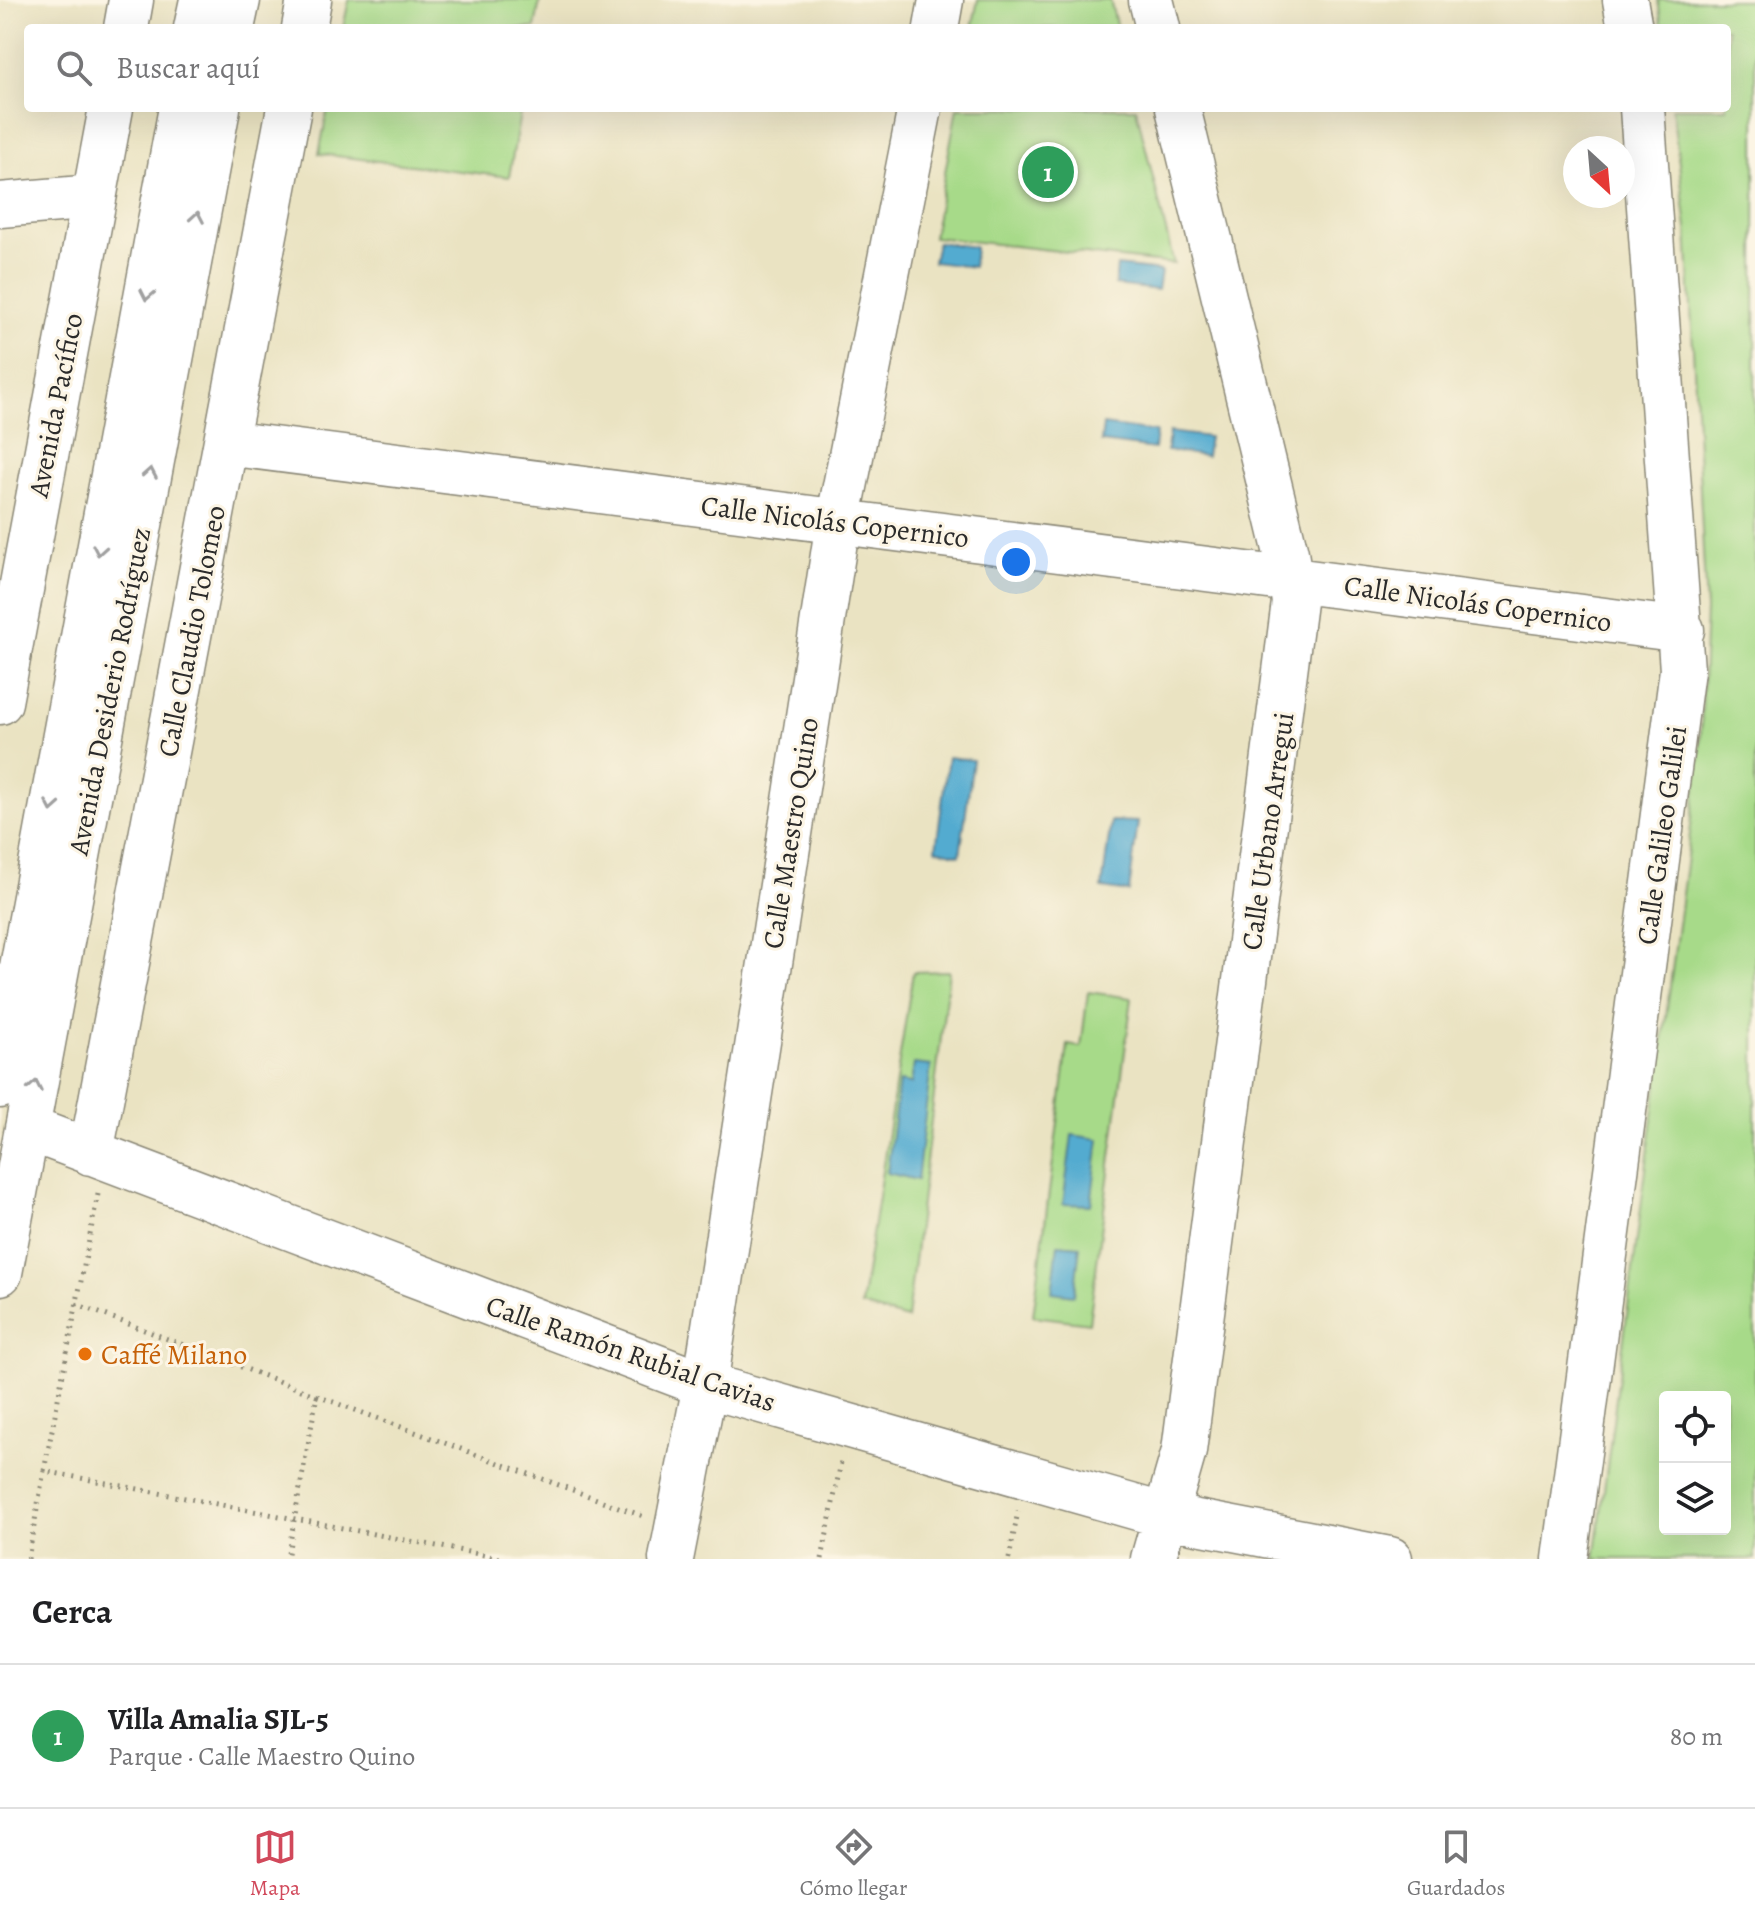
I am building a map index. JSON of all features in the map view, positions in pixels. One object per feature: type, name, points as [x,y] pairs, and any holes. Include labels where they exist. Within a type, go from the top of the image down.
[{"type":"street","points":[[127,24],[131,0]]},
{"type":"street","points":[[197,24],[202,0]]},
{"type":"street","points":[[233,24],[238,0]]},
{"type":"street","points":[[305,24],[309,0]]},
{"type":"street","points":[[937,24],[941,0]]},
{"type":"street","points":[[1151,0],[1157,24]]},
{"type":"street","points":[[1625,0],[1629,24]]},
{"type":"street","name":"Avenida Pacífico","points":[[0,702],[14,546],[94,197],[110,112]]},
{"type":"street","name":"Avenida Desiderio Rodríguez","points":[[0,1086],[180,112]]},
{"type":"street","name":"Avenida Desiderio Rodríguez","points":[[0,1273],[217,112]]},
{"type":"street","name":"Calle Claudio Tolomeo","points":[[91,1153],[288,112]]},
{"type":"street","name":"Calle Maestro Quino","points":[[671,1559],[705,1385],[838,522],[919,112]]},
{"type":"street","name":"Calle Urbano Arregui","points":[[1153,1559],[1178,1480],[1186,1435],[1293,633],[1294,602],[1291,578],[1179,112]]},
{"type":"street","name":"Calle Galileo Galilei","points":[[1565,1559],[1682,670],[1682,630],[1642,112]]},
{"type":"street","points":[[0,205],[94,197]]},
{"type":"street","name":"Calle Nicolás Copernico","points":[[226,443],[1682,630]]},
{"type":"street","name":"Calle Ramón Rubial Cavias","points":[[27,1128],[705,1385],[1166,1516],[1390,1559]]},
{"type":"path","points":[[28,1559],[98,1193],[111,1198]]},
{"type":"path","points":[[76,1304],[643,1516]]},
{"type":"path","points":[[287,1559],[317,1396]]},
{"type":"path","points":[[827,1456],[856,1464]]},
{"type":"path","points":[[822,1559],[842,1460]]},
{"type":"path","points":[[44,1471],[505,1559]]},
{"type":"path","points":[[1004,1506],[1018,1510],[1009,1559]]},
{"type":"green space","points":[[349,0],[540,0],[536,24],[344,24]]},
{"type":"green space","points":[[978,0],[1110,0],[1116,24],[973,24]]},
{"type":"green space","points":[[1658,0],[1755,0],[1755,1559],[1595,1559],[1700,757],[1706,610],[1687,228],[1672,112],[1731,112],[1731,24],[1661,24]]},
{"type":"green space","points":[[327,112],[520,112],[509,177],[319,154]]},
{"type":"green space","points":[[956,112],[1137,112],[1174,264],[933,237]]},
{"type":"green space","points":[[949,971],[907,1319],[861,1306],[913,972]]},
{"type":"green space","points":[[1088,992],[1132,998],[1089,1323],[1033,1316],[1068,1045],[1081,1047]]},
{"type":"water","points":[[937,242],[975,247],[973,267],[933,262]]},
{"type":"water","points":[[1117,266],[1161,271],[1158,290],[1115,285]]},
{"type":"water","points":[[1103,425],[1156,432],[1154,449],[1101,442]]},
{"type":"water","points":[[1169,432],[1209,437],[1206,456],[1167,451]]},
{"type":"water","points":[[948,757],[973,760],[960,855],[936,849]]},
{"type":"water","points":[[1111,821],[1138,822],[1129,892],[1102,888]]},
{"type":"water","points":[[914,1064],[931,1066],[917,1180],[887,1173],[899,1082],[911,1084]]},
{"type":"water","points":[[1072,1135],[1099,1139],[1091,1205],[1063,1204]]},
{"type":"water","points":[[1058,1244],[1080,1246],[1074,1295],[1052,1292]]},
{"type":"place","name":"Villa Amalia SJL-5","points":[[1048,172]]},
{"type":"place","name":"Caffé Milano","points":[[85,1354]]}]
